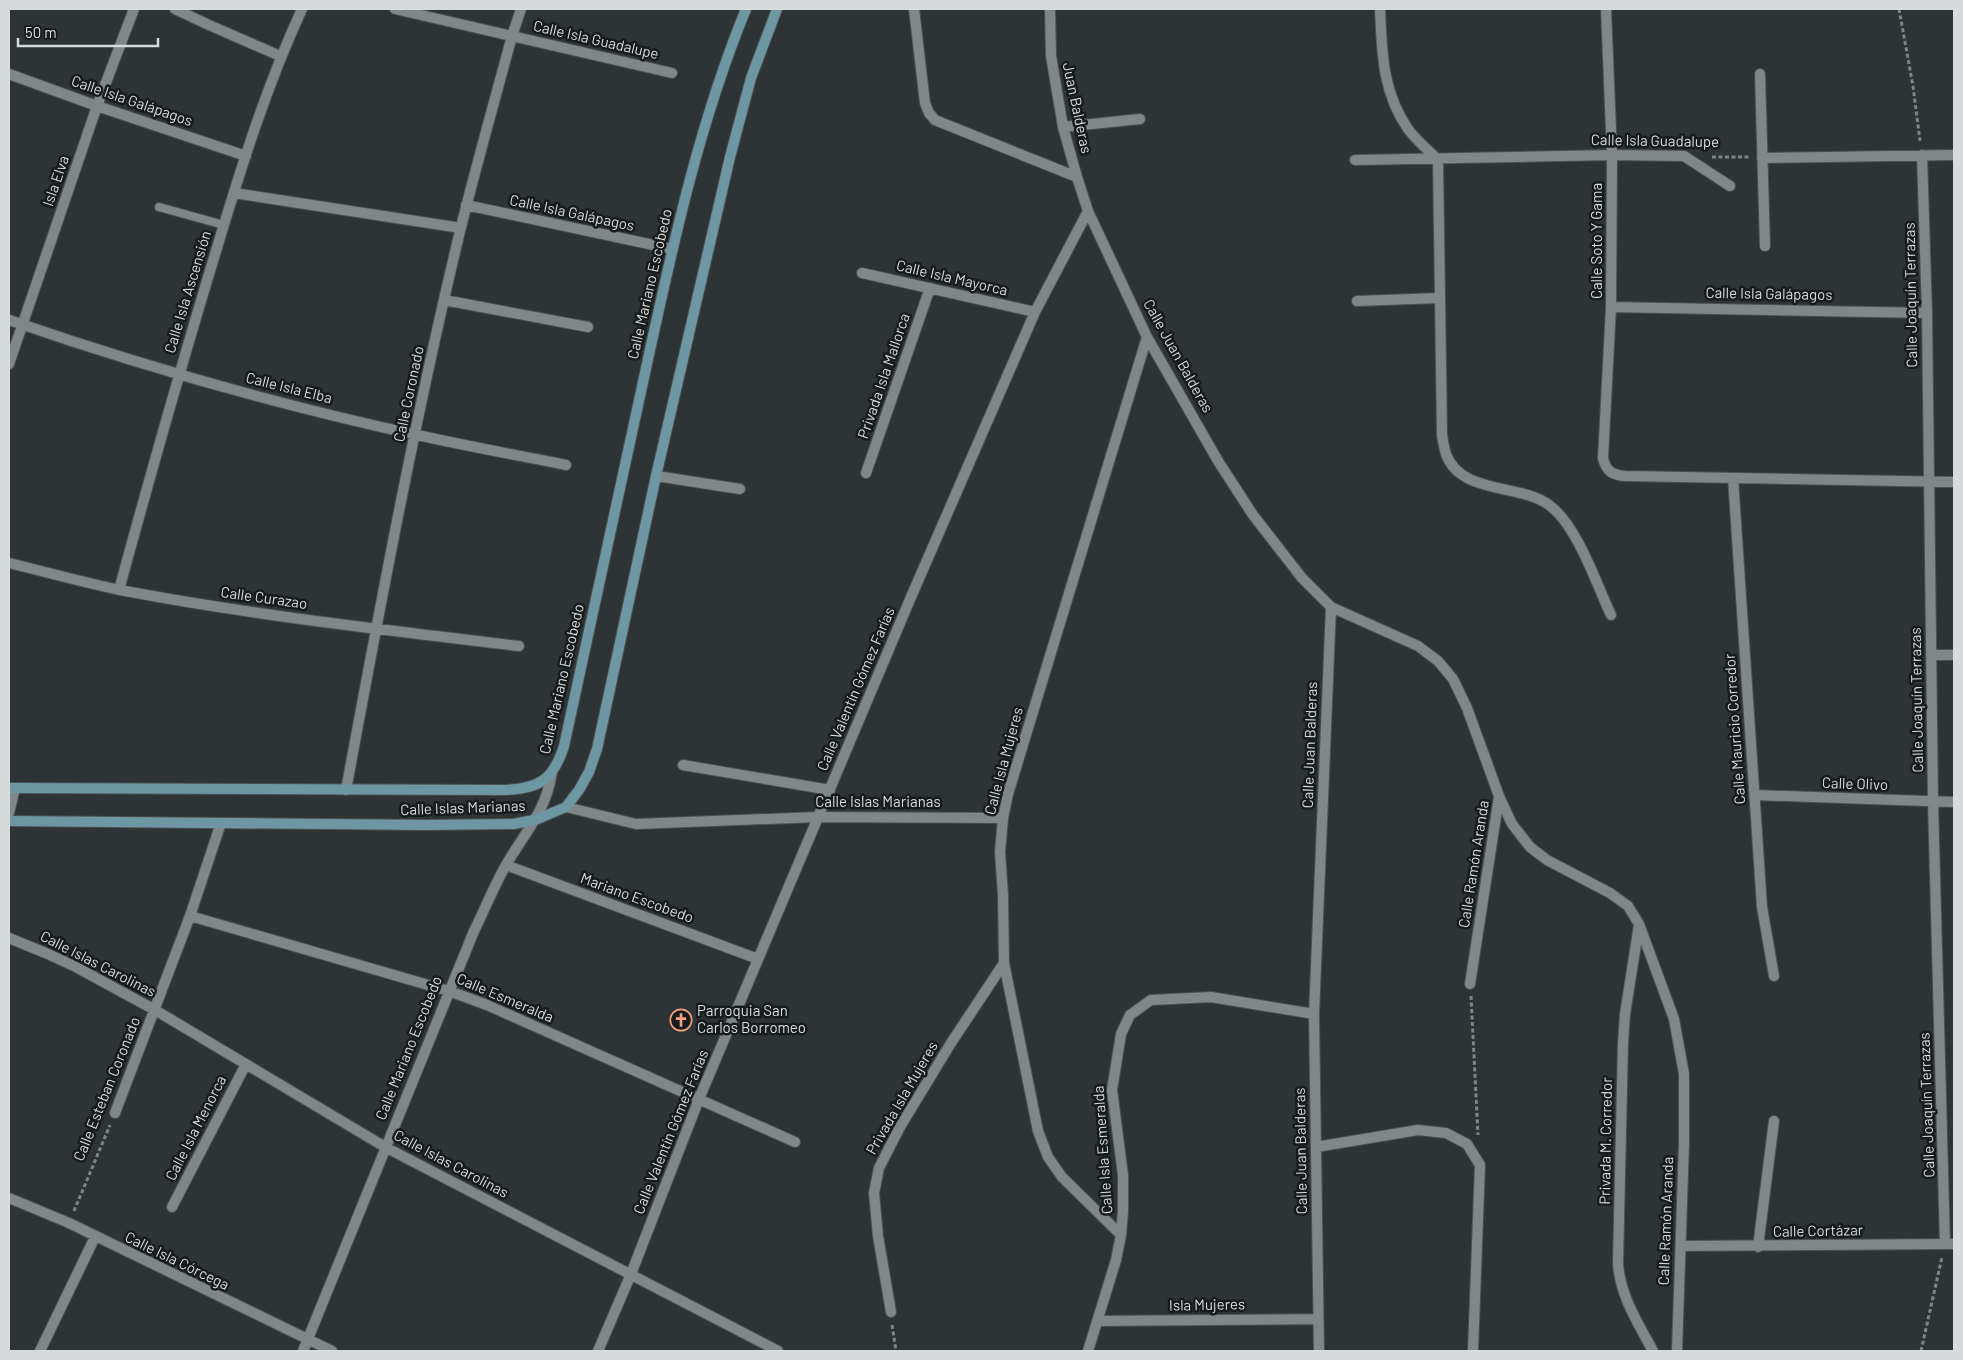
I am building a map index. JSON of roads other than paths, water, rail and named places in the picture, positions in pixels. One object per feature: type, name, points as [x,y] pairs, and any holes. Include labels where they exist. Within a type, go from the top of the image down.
[{"type":"main road","name":"Calle Mariano Escobedo","points":[[552,772],[559,761],[566,737],[672,249],[718,80],[746,9]]},
{"type":"main road","points":[[566,807],[579,790],[589,772],[597,749],[656,476],[740,114],[777,9]]},
{"type":"main road","name":"Calle Islas Marianas","points":[[12,788],[521,790],[535,786],[552,772]]},
{"type":"main road","name":"Calle Islas Marianas","points":[[9,821],[425,825],[513,824],[535,820],[566,807]]},
{"type":"street","name":"Isla Elva","points":[[9,364],[97,106],[134,9]]},
{"type":"street","points":[[175,9],[280,56]]},
{"type":"street","name":"Calle Isla Ascensión","points":[[119,590],[178,374],[234,193],[280,56],[302,9]]},
{"type":"street","name":"Calle Isla Guadalupe","points":[[395,9],[672,73]]},
{"type":"street","name":"Calle Coronado","points":[[346,790],[376,629],[444,300],[466,206],[521,9]]},
{"type":"street","points":[[914,9],[925,103],[935,120],[1077,177]]},
{"type":"street","name":"Juan Balderas","points":[[1050,9],[1051,56],[1063,127],[1088,211]]},
{"type":"street","points":[[1380,9],[1382,64],[1392,98],[1408,129],[1438,160],[1442,435],[1446,455],[1452,465],[1464,476],[1478,483],[1529,494],[1549,505],[1565,520],[1611,615]]},
{"type":"street","name":"Calle Soto Y Gama","points":[[1606,9],[1612,155],[1611,306],[1603,458],[1605,467],[1608,472],[1618,476],[1733,478]]},
{"type":"street","name":"Calle Isla Galápagos","points":[[9,74],[246,156]]},
{"type":"street","points":[[1760,74],[1766,246]]},
{"type":"street","points":[[1063,127],[1140,119]]},
{"type":"street","name":"Calle Isla Guadalupe","points":[[1355,160],[1438,160],[1612,155],[1684,156],[1730,186]]},
{"type":"street","points":[[1762,158],[1954,155]]},
{"type":"street","name":"Calle Joaquín Terrazas","points":[[1922,156],[1927,313],[1933,802],[1950,1244]]},
{"type":"street","points":[[234,193],[461,228]]},
{"type":"street","name":"Calle Isla Galápagos","points":[[466,206],[672,249]]},
{"type":"street","name":"Calle Valentín Gómez Farías","points":[[598,1351],[631,1274],[699,1099],[911,597],[1035,312],[1088,211]]},
{"type":"street","name":"Calle Juan Balderas","points":[[1088,211],[1147,337],[1218,461],[1253,514],[1302,578],[1331,607],[1314,1014],[1319,1351]]},
{"type":"street","name":"Calle Isla Mayorca","points":[[862,273],[1035,312]]},
{"type":"street","name":"Privada Isla Mallorca","points":[[866,474],[930,288]]},
{"type":"street","points":[[1357,301],[1439,298]]},
{"type":"street","points":[[444,300],[588,327]]},
{"type":"street","name":"Calle Isla Galápagos","points":[[1611,306],[1927,313]]},
{"type":"street","name":"Calle Isla Elba","points":[[9,320],[178,374],[298,406],[416,435],[566,465]]},
{"type":"street","name":"Calle Isla Mujeres","points":[[1121,1235],[1062,1176],[1048,1156],[1038,1131],[1004,963],[1000,852],[1003,818],[1010,784],[1147,337]]},
{"type":"street","points":[[656,476],[740,489]]},
{"type":"street","points":[[1733,478],[1954,482]]},
{"type":"street","name":"Calle Mauricio Corredor","points":[[1733,478],[1762,907],[1774,976]]},
{"type":"street","name":"Calle Curazao","points":[[9,563],[119,590],[376,629],[518,646]]},
{"type":"street","points":[[1331,607],[1418,646],[1438,662],[1453,679],[1499,796]]},
{"type":"street","points":[[1931,656],[1954,656]]},
{"type":"street","points":[[683,765],[830,790]]},
{"type":"street","name":"Calle Mariano Escobedo","points":[[303,1351],[474,931],[506,865],[535,820],[547,797],[552,772]]},
{"type":"street","points":[[9,813],[12,788]]},
{"type":"street","name":"Calle Olivo","points":[[1755,795],[1954,802]]},
{"type":"street","name":"Calle Ramón Aranda","points":[[1499,796],[1512,824],[1530,847],[1547,860],[1610,893],[1628,906],[1639,924],[1674,1019],[1684,1074],[1682,1246],[1677,1351]]},
{"type":"street","name":"Calle Ramón Aranda","points":[[1470,984],[1499,796]]},
{"type":"street","name":"Calle Islas Marianas","points":[[566,807],[636,824],[818,816],[1003,818]]},
{"type":"street","name":"Calle Esteban Coronado","points":[[115,1113],[190,916],[221,823]]},
{"type":"street","name":"Mariano Escobedo","points":[[506,865],[758,959]]},
{"type":"street","name":"Calle Esmeralda","points":[[190,916],[449,991],[488,1005],[795,1142]]},
{"type":"street","name":"Privada M. Corredor","points":[[1639,924],[1625,1014],[1623,1043],[1618,1263],[1619,1281],[1653,1351]]},
{"type":"street","name":"Calle Islas Carolinas","points":[[9,938],[76,967],[155,1010],[385,1146],[778,1351]]},
{"type":"street","name":"Privada Isla Mujeres","points":[[891,1312],[878,1236],[874,1193],[879,1168],[900,1127],[951,1043],[1004,963]]},
{"type":"street","name":"Calle Isla Esmeralda","points":[[1088,1351],[1116,1260],[1121,1235],[1123,1175],[1112,1090],[1121,1034],[1130,1015],[1151,1000],[1211,997],[1314,1014]]},
{"type":"street","name":"Calle Isla Menorca","points":[[172,1207],[246,1064]]},
{"type":"street","points":[[1758,1247],[1774,1121]]},
{"type":"street","points":[[1316,1147],[1418,1130],[1446,1133],[1467,1144],[1480,1165],[1473,1351]]},
{"type":"street","name":"Calle Isla Córcega","points":[[9,1198],[69,1223],[95,1238],[332,1351]]},
{"type":"street","points":[[40,1351],[95,1238]]},
{"type":"street","name":"Calle Cortázar","points":[[1682,1246],[1758,1247],[1950,1244]]},
{"type":"street","name":"Isla Mujeres","points":[[1097,1321],[1318,1319]]},
{"type":"lane","points":[[159,207],[224,225]]},
{"type":"place","name":"Parroquia San Carlos Borromeo","points":[[681,1020]]}]
